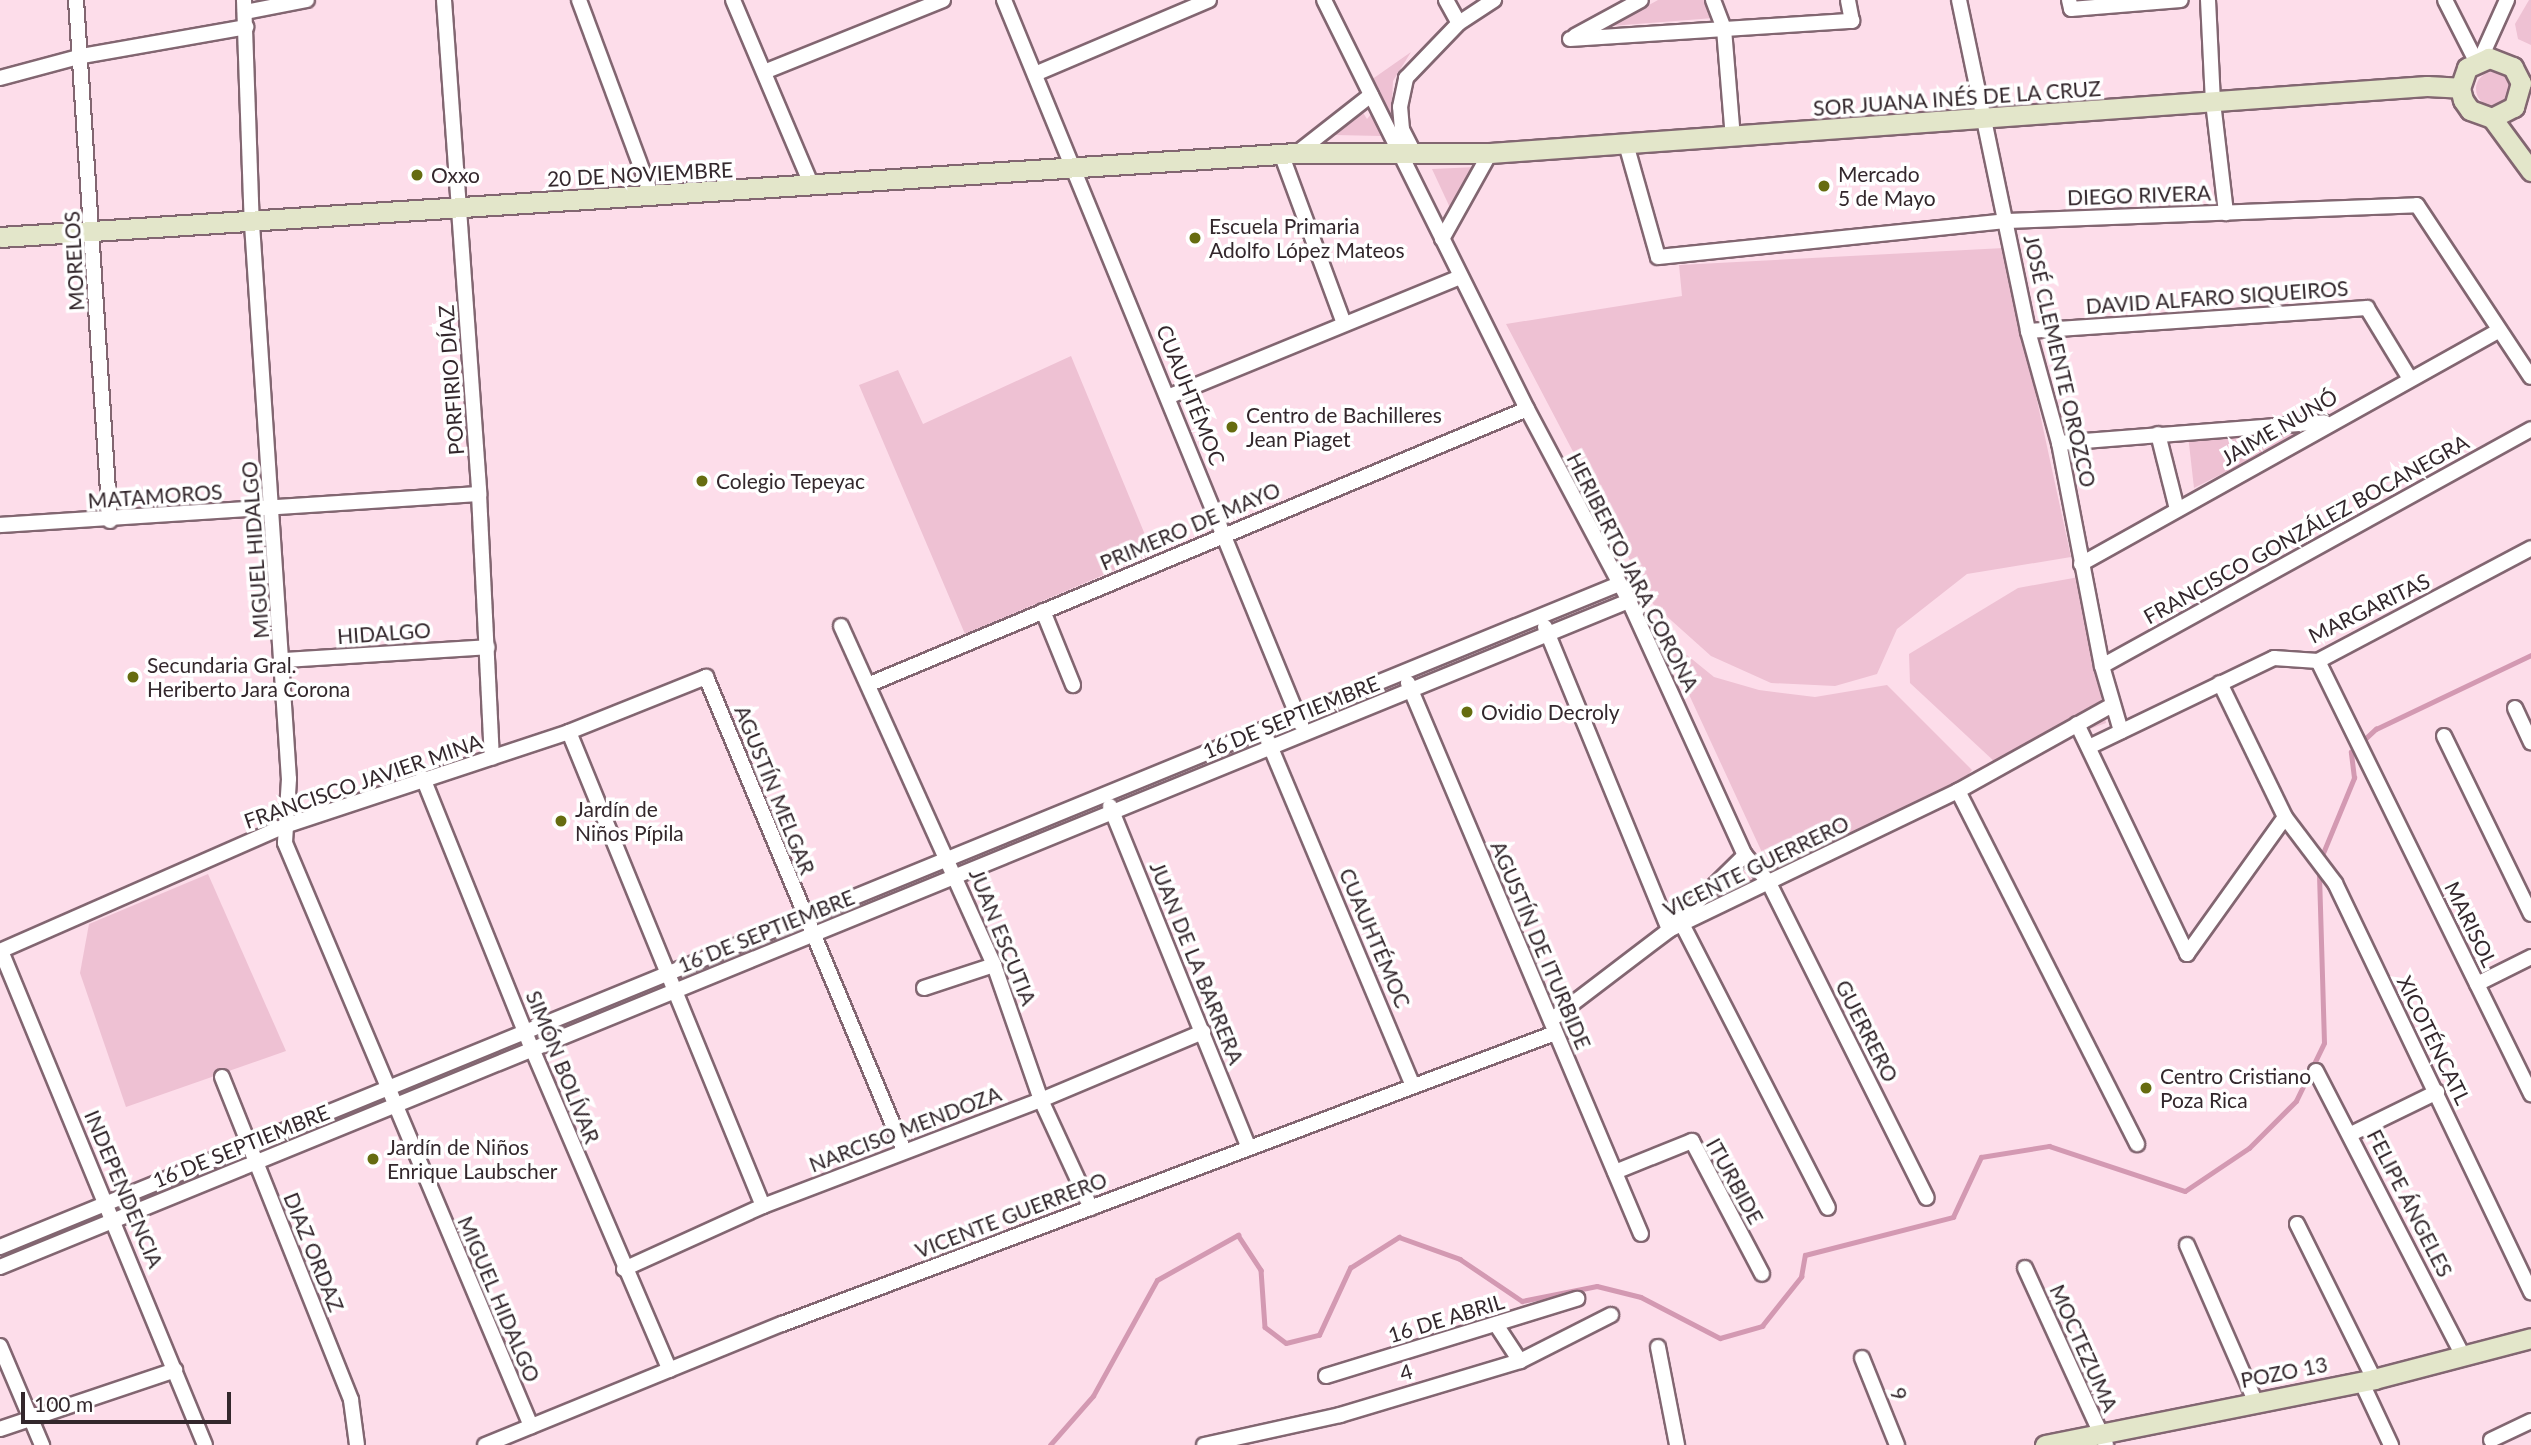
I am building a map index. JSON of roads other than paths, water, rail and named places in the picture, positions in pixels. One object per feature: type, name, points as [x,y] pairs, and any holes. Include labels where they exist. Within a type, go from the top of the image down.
[{"type":"main road","points":[[2493,118],[2514,107],[2526,83],[2513,67],[2502,60],[2478,61],[2468,68],[2460,88],[2470,110],[2493,118],[2531,171]]},
{"type":"main road","name":"SOR JUANA INÉS DE LA CRUZ","points":[[1407,153],[1490,153],[1733,138],[2427,86],[2460,88]]},
{"type":"main road","name":"20 DE NOVIEMBRE","points":[[0,237],[252,224],[1290,154],[1407,153]]},
{"type":"main road","name":"POZO 13","points":[[2045,1445],[2103,1439],[2255,1401],[2368,1380],[2531,1338]]},
{"type":"street","name":"MORELOS","points":[[76,0],[94,233],[110,521]]},
{"type":"street","points":[[0,78],[245,13],[307,0]]},
{"type":"street","name":"PORFIRIO DÍAZ","points":[[444,0],[461,208],[488,647],[492,758]]},
{"type":"street","points":[[579,0],[652,196]]},
{"type":"street","points":[[733,0],[812,186]]},
{"type":"street","points":[[764,72],[943,0]]},
{"type":"street","name":"CUAUHTÉMOC","points":[[1004,0],[1170,396],[1305,734]]},
{"type":"street","points":[[1035,74],[1209,0]]},
{"type":"street","name":"HERIBERTO JARA CORONA","points":[[1324,0],[1371,95],[1407,153],[1460,277],[1629,601],[1745,855],[1769,883]]},
{"type":"street","points":[[1446,0],[1460,23]]},
{"type":"street","points":[[1407,153],[1399,107],[1406,78],[1460,23],[1494,0]]},
{"type":"street","points":[[1641,0],[1570,39],[1852,21],[1847,0]]},
{"type":"street","points":[[1713,0],[1724,29],[1733,138]]},
{"type":"street","name":"JOSÉ CLEMENTE OROZCO","points":[[1959,0],[2008,221],[2028,331],[2059,443],[2102,666],[2111,706],[2121,731]]},
{"type":"street","points":[[2069,0],[2071,9],[2181,0]]},
{"type":"street","points":[[2208,0],[2213,102],[2226,213]]},
{"type":"street","points":[[2445,0],[2478,61]]},
{"type":"street","points":[[2478,61],[2507,0]]},
{"type":"street","name":"MIGUEL HIDALGO","points":[[245,13],[252,224],[284,660],[289,779],[285,843],[531,1426]]},
{"type":"street","points":[[1344,324],[1290,154],[1371,95]]},
{"type":"street","name":"DIEGO RIVERA","points":[[1626,144],[1658,257],[2008,221],[2417,205],[2531,377]]},
{"type":"street","points":[[1443,239],[1490,153]]},
{"type":"street","points":[[1170,396],[1460,277]]},
{"type":"street","name":"DAVID ALFARO SIQUEIROS","points":[[2028,331],[2367,308],[2410,379]]},
{"type":"street","name":"JAIME NUNÓ","points":[[2081,564],[2329,422],[2499,330]]},
{"type":"street","name":"PRIMERO DE MAYO","points":[[870,684],[1527,409]]},
{"type":"street","points":[[2059,443],[2329,422]]},
{"type":"street","name":"FRANCISCO GONZÁLEZ BOCANEGRA","points":[[2102,666],[2531,429]]},
{"type":"street","points":[[2158,434],[2178,509]]},
{"type":"street","name":"MATAMOROS","points":[[0,524],[110,521],[479,494]]},
{"type":"street","name":"MARGARITAS","points":[[2091,746],[2274,658],[2318,660],[2531,548]]},
{"type":"street","name":"16 DE SEPTIEMBRE","points":[[0,1247],[1619,584]]},
{"type":"street","name":"16 DE SEPTIEMBRE","points":[[0,1267],[1629,601]]},
{"type":"street","points":[[1043,611],[1073,685]]},
{"type":"street","points":[[1540,616],[1675,927],[1828,1208]]},
{"type":"street","name":"JUAN ESCUTIA","points":[[841,626],[870,684],[956,876],[994,965],[1041,1100],[1091,1208]]},
{"type":"street","name":"HIDALGO","points":[[284,660],[488,647]]},
{"type":"street","name":"MARISOL","points":[[2318,660],[2531,1094]]},
{"type":"street","name":"AGUSTÍN DE ITURBIDE","points":[[1404,672],[1641,1234]]},
{"type":"street","name":"FRANCISCO JAVIER MINA","points":[[1,951],[285,826],[569,732],[706,677]]},
{"type":"street","name":"AGUSTÍN MELGAR","points":[[706,677],[904,1152]]},
{"type":"street","points":[[2077,724],[2091,746],[2187,954],[2285,817],[2220,683]]},
{"type":"street","name":"VICENTE GUERRERO","points":[[1675,927],[1958,792],[2111,706]]},
{"type":"street","name":"CUAUHTÉMOC","points":[[1264,730],[1413,1086]]},
{"type":"street","points":[[569,732],[763,1206]]},
{"type":"street","points":[[2444,736],[2531,914]]},
{"type":"street","name":"SIMÓN BOLÍVAR","points":[[424,778],[533,1051],[624,1269],[670,1370]]},
{"type":"street","points":[[1958,792],[2137,1144]]},
{"type":"street","name":"JUAN DE LA BARRERA","points":[[1105,795],[1249,1148]]},
{"type":"street","name":"XICOTÉNCATL","points":[[2285,817],[2335,883],[2531,1292]]},
{"type":"street","name":"VICENTE GUERRERO","points":[[485,1445],[670,1370],[1413,1086],[1553,1027],[1675,927],[1745,855]]},
{"type":"street","name":"GUERRERO","points":[[1769,883],[1927,1198]]},
{"type":"street","name":"INDEPENDENCIA","points":[[1,951],[205,1445]]},
{"type":"street","points":[[2477,984],[2531,957]]},
{"type":"street","points":[[924,988],[994,965]]},
{"type":"street","name":"NARCISO MENDOZA","points":[[624,1269],[763,1206],[1041,1100],[1203,1031]]},
{"type":"street","name":"FELIPE ÁNGELES","points":[[2316,1071],[2351,1134],[2463,1356]]},
{"type":"street","name":"DIAZ ORDAZ","points":[[222,1077],[351,1400],[357,1445]]},
{"type":"street","points":[[2351,1134],[2437,1092]]},
{"type":"street","name":"ITURBIDE","points":[[1615,1172],[1692,1141],[1762,1274]]},
{"type":"street","points":[[2297,1224],[2368,1380],[2391,1445]]},
{"type":"street","points":[[2188,1245],[2255,1401]]},
{"type":"street","name":"MOCTEZUMA","points":[[2025,1268],[2103,1439]]},
{"type":"street","name":"16 DE ABRIL","points":[[1326,1376],[1497,1326],[1577,1299]]},
{"type":"street","name":"4","points":[[1204,1445],[1340,1415],[1520,1361],[1611,1315]]},
{"type":"street","points":[[1497,1326],[1520,1361]]},
{"type":"street","points":[[0,1346],[42,1445]]},
{"type":"street","points":[[1658,1347],[1677,1445]]},
{"type":"street","name":"9","points":[[1862,1358],[1897,1445]]},
{"type":"street","points":[[0,1429],[175,1370]]},
{"type":"street","points":[[2491,1440],[2531,1421]]},
{"type":"waterway","points":[[2321,858],[2354,778],[2351,752],[2376,729],[2531,655]]},
{"type":"waterway","points":[[1050,1445],[1093,1396],[1157,1280],[1238,1235],[1261,1270],[1265,1327],[1286,1343],[1319,1335],[1350,1268],[1399,1237],[1460,1259],[1522,1301],[1597,1286],[1641,1297],[1720,1338],[1762,1326],[1801,1277],[1805,1255],[1953,1217],[1981,1157],[2049,1146],[2185,1191],[2249,1148],[2296,1101],[2324,1043],[2319,870]]},
{"type":"place","name":"Oxxo","points":[[417,175]]},
{"type":"place","name":"Mercado 5 de Mayo","points":[[1824,186]]},
{"type":"place","name":"Escuela Primaria Adolfo López Mateos","points":[[1195,238]]},
{"type":"place","name":"Centro de Bachilleres Jean Piaget","points":[[1232,427]]},
{"type":"place","name":"Colegio Tepeyac","points":[[702,481]]},
{"type":"place","name":"Secundaria Gral. Heriberto Jara Corona","points":[[133,677]]},
{"type":"place","name":"Ovidio Decroly","points":[[1467,712]]},
{"type":"place","name":"Jardín de Niños Pípila","points":[[561,821]]},
{"type":"place","name":"Centro Cristiano Poza Rica","points":[[2146,1088]]},
{"type":"place","name":"Jardín de Niños Enrique Laubscher","points":[[373,1159]]}]
